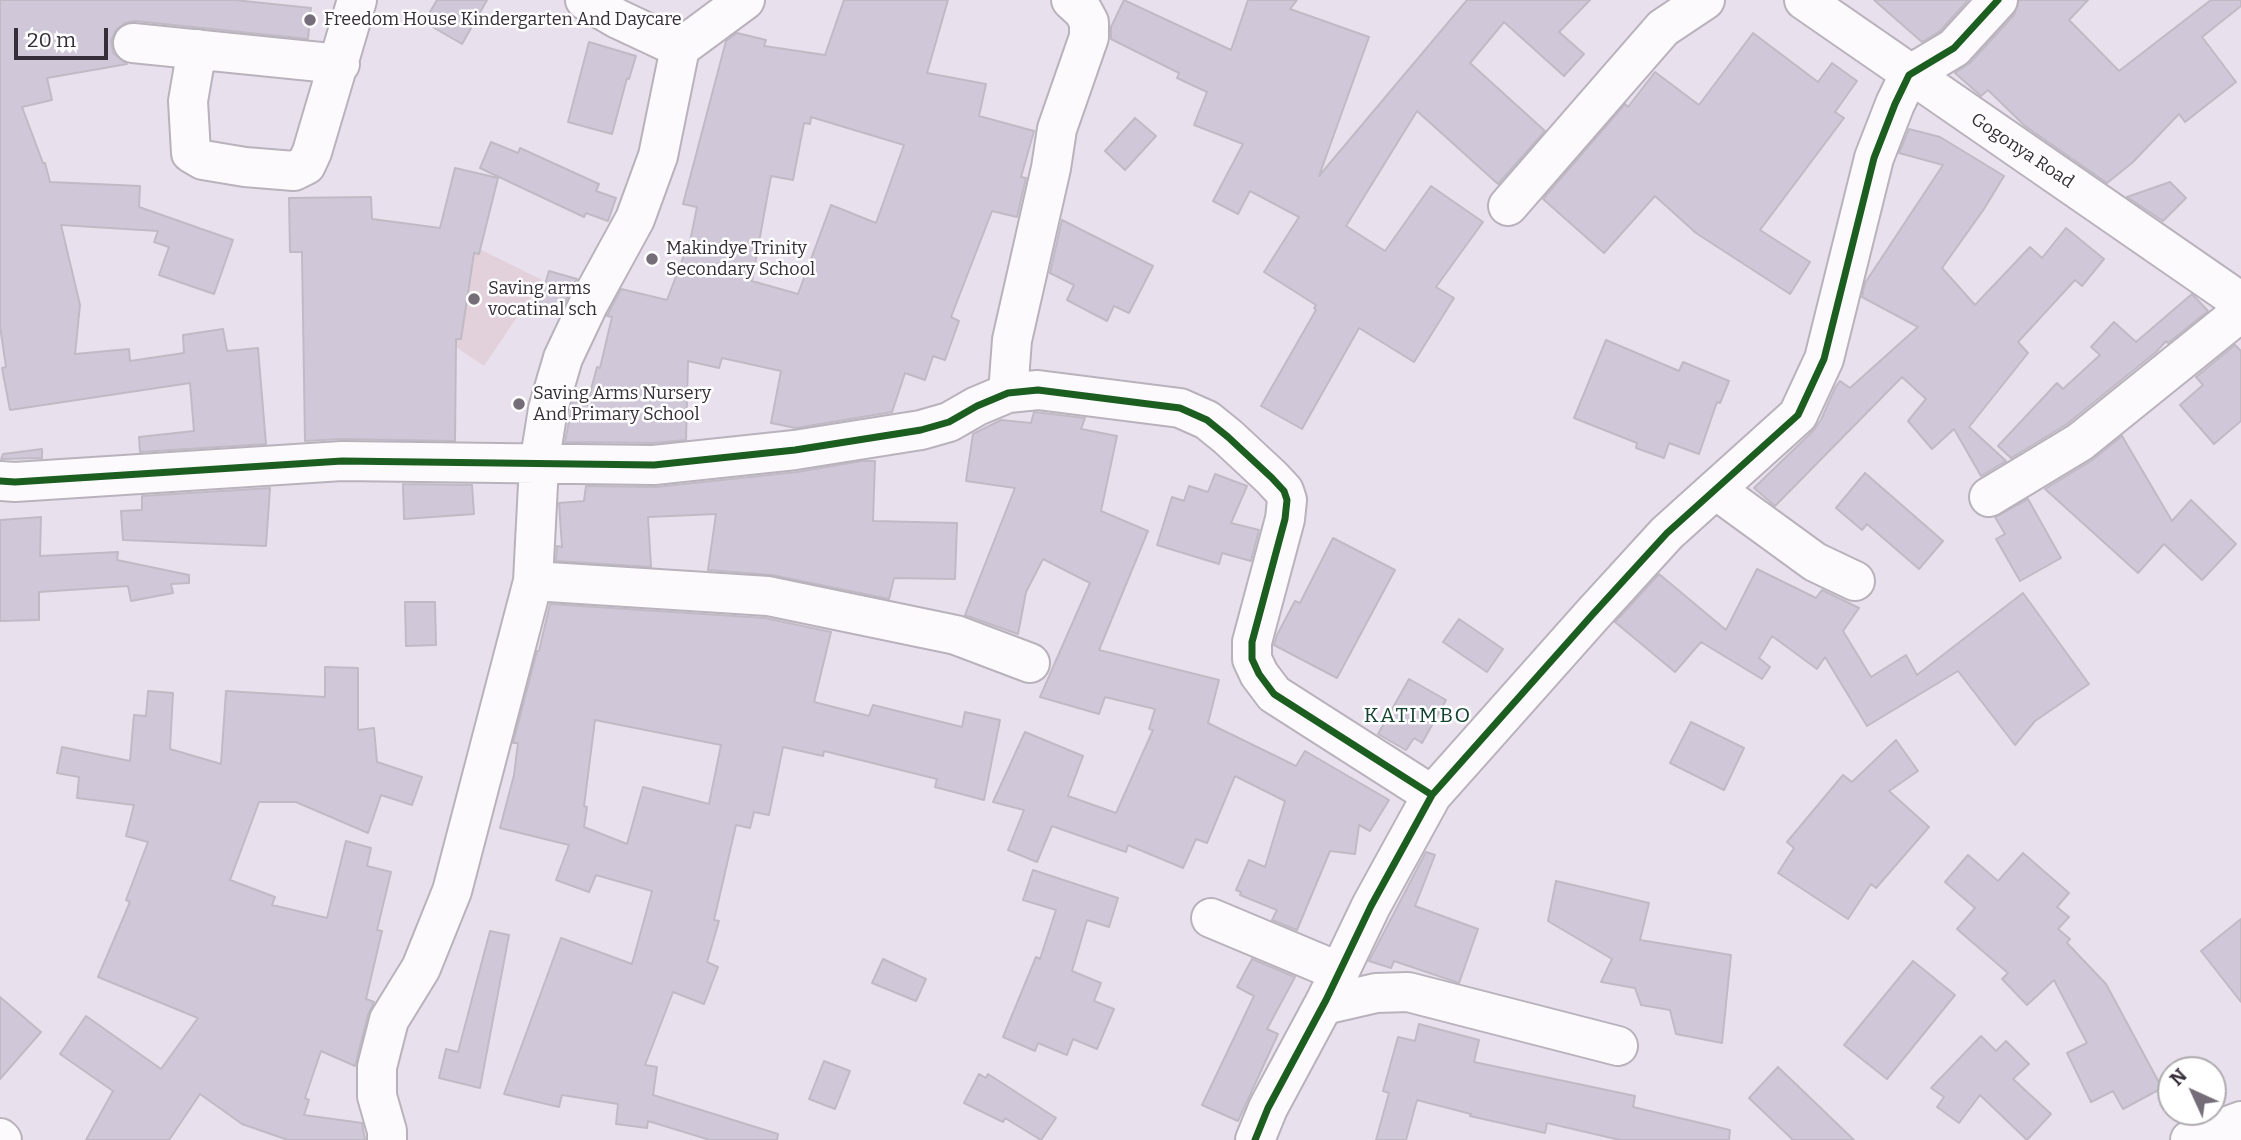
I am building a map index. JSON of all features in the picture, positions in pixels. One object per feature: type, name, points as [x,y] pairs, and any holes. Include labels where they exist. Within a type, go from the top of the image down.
[{"type":"street","points":[[197,49],[188,101],[191,153],[203,160],[294,171],[306,165],[312,152],[357,0]]},
{"type":"street","points":[[585,0],[680,48]]},
{"type":"street","points":[[387,1140],[377,1097],[377,1067],[389,1020],[421,968],[452,891],[533,581],[539,465],[548,409],[564,358],[635,219],[658,156],[680,48],[745,0]]},
{"type":"street","points":[[1008,393],[1012,340],[1051,168],[1057,129],[1089,37],[1089,22],[1083,11],[1071,0]]},
{"type":"street","points":[[1508,206],[1663,28],[1705,0]]},
{"type":"street","name":"Gogonya Road","points":[[1804,0],[2241,302]]},
{"type":"street","points":[[1255,1140],[1268,1108],[1332,988],[1371,906],[1432,795],[1667,533],[1798,415],[1824,359],[1874,158],[1895,104],[1909,75],[1954,48],[1998,0]]},
{"type":"street","points":[[133,43],[340,64]]},
{"type":"street","points":[[1989,497],[2080,442],[2241,312]]},
{"type":"street","points":[[0,481],[342,461],[654,465],[807,448],[921,430],[949,422],[1008,393],[1038,390],[1180,408],[1207,420],[1272,478],[1287,500],[1285,519],[1252,642],[1252,659],[1259,674],[1274,694],[1432,795]]},
{"type":"street","points":[[1716,490],[1815,562],[1855,581]]},
{"type":"street","points":[[533,581],[768,596],[956,635],[1030,663]]},
{"type":"street","points":[[1211,918],[1332,988],[1377,993],[1408,992],[1618,1046]]},
{"type":"street","points":[[2190,1140],[2241,1121]]},
{"type":"shaded area","name":"Saving arms vocatinal sch","points":[[435,227],[542,280],[484,366],[414,319]]},
{"type":"building","points":[[0,0],[234,0],[311,8],[308,39],[135,21],[125,23],[116,30],[111,41],[113,53],[127,64],[47,78],[52,100],[22,107],[50,182],[140,186],[139,207],[233,240],[214,294],[159,275],[169,247],[154,242],[158,231],[61,225],[80,305],[75,354],[129,349],[130,361],[184,353],[183,335],[223,329],[227,351],[258,348],[266,444],[140,452],[139,437],[194,431],[190,383],[10,410],[2,368],[6,367],[0,326]]},
{"type":"building","points":[[437,0],[487,0],[462,44],[424,22]]},
{"type":"building","points":[[844,0],[948,0],[927,73],[986,84],[979,116],[1034,131],[1021,177],[1026,178],[1017,217],[992,211],[951,317],[959,321],[945,360],[933,356],[925,380],[905,373],[892,412],[796,428],[771,423],[781,371],[722,358],[719,368],[688,361],[686,440],[653,443],[565,442],[573,401],[587,405],[597,367],[600,368],[612,317],[607,316],[621,289],[667,300],[691,237],[697,207],[683,204],[726,41],[737,33],[766,40],[764,46],[825,55]],"holes":[[[811,117],[904,145],[876,223],[831,205],[798,294],[752,281],[771,176],[793,180],[804,123],[810,124]]]},
{"type":"building","points":[[1124,0],[1231,50],[1248,0],[1297,0],[1290,9],[1369,37],[1319,176],[1467,0],[1590,0],[1559,32],[1584,54],[1564,76],[1504,22],[1470,63],[1545,131],[1498,184],[1417,111],[1346,226],[1385,251],[1431,186],[1483,222],[1436,287],[1454,298],[1414,362],[1359,328],[1302,429],[1261,406],[1316,310],[1316,305],[1264,272],[1299,217],[1250,191],[1238,214],[1213,201],[1243,144],[1194,125],[1207,92],[1177,78],[1179,73],[1111,39],[1111,27]]},
{"type":"building","points":[[1874,0],[1968,0],[1940,31],[1922,42]]},
{"type":"building","points":[[2019,0],[2088,0],[2069,20],[2119,71],[2211,0],[2241,0],[2241,6],[2202,37],[2236,82],[2185,122],[2179,114],[2132,163],[2107,183],[2025,126],[1988,90],[1981,96],[1955,73],[1970,63],[2014,15]]},
{"type":"building","points":[[1753,33],[1818,82],[1832,63],[1857,81],[1835,112],[1844,118],[1760,230],[1810,262],[1790,294],[1696,233],[1655,196],[1604,253],[1543,199],[1625,104],[1628,107],[1655,72],[1699,105]]},
{"type":"building","points":[[589,42],[636,56],[629,79],[627,78],[612,134],[568,122]]},
{"type":"building","points":[[1135,118],[1156,136],[1125,170],[1105,151]]},
{"type":"building","points":[[1909,129],[1940,137],[2004,176],[1942,268],[1975,305],[2030,247],[2042,258],[2066,228],[2104,259],[2082,286],[2075,280],[2018,342],[2028,353],[1969,427],[2006,461],[1981,476],[1954,429],[1932,449],[1908,421],[1926,399],[1902,377],[1775,506],[1754,488],[1813,431],[1840,381],[1850,388],[1918,327],[1862,297],[1865,283],[1943,165],[1899,153]]},
{"type":"building","points":[[491,142],[518,153],[520,148],[599,184],[596,191],[616,198],[608,221],[586,213],[584,217],[480,168]]},
{"type":"building","points":[[455,168],[498,178],[479,254],[474,253],[461,339],[456,339],[455,441],[305,441],[302,252],[290,252],[289,198],[371,197],[372,219],[440,228]]},
{"type":"building","points":[[2170,182],[2186,198],[2163,221],[2127,197]]},
{"type":"building","points":[[1062,220],[1153,266],[1129,313],[1114,306],[1107,321],[1067,300],[1074,285],[1050,273]]},
{"type":"building","points":[[549,271],[577,279],[561,310],[539,304]]},
{"type":"building","points":[[2192,294],[2208,311],[2168,343],[2166,341],[2067,424],[2011,458],[1998,446],[2057,383],[2063,389],[2100,355],[2091,347],[2114,322],[2136,342]]},
{"type":"building","points":[[1606,340],[1679,371],[1683,362],[1729,381],[1720,403],[1717,402],[1699,454],[1669,443],[1664,458],[1636,448],[1637,443],[1574,418]]},
{"type":"building","points":[[2235,345],[2241,351],[2241,421],[2214,444],[2180,405],[2203,385],[2196,377]]},
{"type":"building","points":[[1034,412],[1085,418],[1081,429],[1117,436],[1101,511],[1148,531],[1099,650],[1219,680],[1208,723],[1296,766],[1305,751],[1389,800],[1370,831],[1359,825],[1355,854],[1330,851],[1297,930],[1272,920],[1277,910],[1240,895],[1241,892],[1236,890],[1249,860],[1265,867],[1285,801],[1235,776],[1207,843],[1196,839],[1183,868],[1128,845],[1126,852],[1052,826],[1037,862],[1008,850],[1024,810],[993,802],[1025,732],[1083,756],[1068,796],[1116,813],[1153,730],[1149,729],[1155,709],[1105,697],[1099,714],[1040,697],[1090,583],[1043,559],[1026,592],[1018,634],[965,615],[1015,488],[966,481],[973,434],[1001,420],[1031,423]]},
{"type":"building","points":[[2122,436],[2172,521],[2191,500],[2236,544],[2202,580],[2164,544],[2138,573],[2045,489],[2091,461]]},
{"type":"building","points":[[42,449],[42,458],[1,459],[3,454]]},
{"type":"building","points":[[875,461],[873,521],[957,523],[955,579],[894,578],[889,599],[772,575],[708,570],[716,514],[648,517],[651,567],[556,561],[557,546],[562,547],[559,503],[584,501],[586,486],[656,487],[797,472]]},
{"type":"building","points":[[1865,473],[1943,541],[1919,569],[1867,524],[1862,530],[1836,508]]},
{"type":"building","points":[[1215,474],[1247,486],[1231,523],[1259,530],[1251,561],[1222,553],[1219,564],[1157,545],[1172,497],[1184,501],[1189,486],[1208,492]]},
{"type":"building","points":[[403,484],[472,485],[474,514],[404,519]]},
{"type":"building","points":[[270,488],[266,546],[123,540],[121,511],[142,510],[142,496]]},
{"type":"building","points":[[2028,499],[2061,558],[2020,581],[1996,539],[2005,534],[1995,517]]},
{"type":"building","points":[[41,517],[40,556],[118,552],[117,560],[189,575],[189,583],[171,584],[173,593],[131,601],[128,586],[39,592],[39,620],[0,621],[0,520]]},
{"type":"building","points":[[1333,538],[1395,570],[1337,678],[1274,645],[1295,601],[1300,603]]},
{"type":"building","points":[[1757,569],[1816,598],[1822,590],[1859,608],[1843,631],[1871,677],[1906,655],[1917,675],[2023,593],[2089,684],[2035,721],[2015,745],[1958,671],[1867,726],[1825,657],[1817,669],[1772,636],[1759,658],[1770,667],[1762,679],[1701,642],[1675,672],[1615,622],[1659,574],[1726,630]]},
{"type":"building","points":[[405,602],[435,602],[436,645],[406,646]]},
{"type":"building","points":[[550,604],[765,618],[831,632],[814,702],[869,716],[873,705],[962,727],[965,712],[1000,720],[984,800],[935,787],[937,779],[824,751],[823,756],[783,747],[769,815],[754,812],[750,828],[736,825],[714,920],[719,921],[707,962],[718,967],[704,1004],[673,992],[645,1065],[657,1067],[653,1095],[778,1134],[777,1140],[710,1140],[648,1121],[647,1128],[616,1124],[618,1104],[562,1095],[559,1107],[504,1094],[561,938],[632,964],[652,891],[596,875],[589,892],[556,880],[569,845],[500,828],[514,775],[518,743],[513,743]],"holes":[[[595,720],[721,745],[709,804],[643,787],[627,844],[584,827],[587,807],[584,806]]]},
{"type":"building","points":[[1459,619],[1503,649],[1487,672],[1443,642]]},
{"type":"building","points":[[325,667],[358,668],[358,730],[374,728],[377,762],[422,777],[412,805],[381,795],[368,833],[296,802],[259,802],[230,880],[275,897],[272,905],[327,918],[346,841],[371,848],[367,866],[391,872],[377,930],[382,931],[366,999],[374,1002],[355,1066],[321,1051],[305,1098],[309,1100],[304,1115],[362,1123],[365,1140],[288,1140],[242,1124],[200,1094],[169,1140],[86,1140],[113,1091],[60,1054],[86,1016],[161,1069],[198,1018],[98,977],[130,902],[126,900],[148,842],[126,836],[134,805],[77,798],[79,777],[57,773],[62,747],[130,761],[134,715],[146,716],[148,691],[173,693],[170,749],[221,764],[226,691],[325,697]]},
{"type":"building","points":[[1409,679],[1446,700],[1422,743],[1414,738],[1406,750],[1378,734]]},
{"type":"building","points":[[1691,722],[1744,748],[1724,790],[1670,763]]},
{"type":"building","points":[[1896,740],[1918,771],[1889,791],[1929,827],[1876,888],[1871,884],[1848,919],[1778,873],[1794,848],[1787,842],[1843,775],[1852,782]]},
{"type":"building","points":[[1426,852],[1435,855],[1415,906],[1478,929],[1459,983],[1394,961],[1391,968],[1369,961]]},
{"type":"building","points":[[2023,853],[2069,893],[2057,907],[2069,917],[2058,929],[2070,939],[2067,943],[2106,984],[2157,1079],[2157,1091],[2123,1109],[2113,1091],[2091,1102],[2067,1053],[2087,1043],[2054,980],[2027,1005],[2002,979],[2008,973],[1957,929],[1975,908],[1945,882],[1968,855],[1998,881]]},
{"type":"building","points":[[1033,870],[1118,898],[1109,927],[1087,920],[1072,971],[1101,983],[1094,1001],[1114,1009],[1097,1049],[1073,1039],[1067,1055],[1038,1043],[1035,1051],[1003,1037],[1036,957],[1040,959],[1056,910],[1023,900]]},
{"type":"building","points":[[1556,881],[1649,903],[1640,940],[1731,955],[1722,1043],[1676,1034],[1670,1010],[1641,1005],[1635,988],[1601,982],[1612,959],[1548,921]]},
{"type":"building","points":[[2241,919],[2241,1002],[2201,951]]},
{"type":"building","points":[[490,931],[509,935],[480,1088],[439,1078],[446,1049],[458,1052]]},
{"type":"building","points":[[883,959],[926,979],[916,1001],[872,983]]},
{"type":"building","points":[[1252,959],[1295,977],[1267,1029],[1278,1034],[1238,1121],[1202,1105],[1254,996],[1237,987]]},
{"type":"building","points":[[1913,961],[1955,995],[1887,1079],[1844,1045]]},
{"type":"building","points":[[0,997],[41,1032],[0,1079]]},
{"type":"building","points":[[1419,1024],[1479,1040],[1474,1062],[1635,1096],[1633,1107],[1730,1130],[1729,1140],[1620,1140],[1547,1123],[1545,1133],[1470,1116],[1471,1114],[1417,1100],[1406,1140],[1376,1140],[1389,1093],[1383,1091],[1398,1037],[1415,1041]]},
{"type":"building","points":[[1981,1036],[1996,1051],[2006,1041],[2029,1064],[2013,1079],[2051,1114],[2027,1140],[1980,1095],[1959,1123],[1937,1107],[1944,1097],[1931,1088]]},
{"type":"building","points":[[824,1061],[850,1071],[835,1109],[809,1099]]},
{"type":"building","points":[[1778,1067],[1854,1140],[1793,1140],[1749,1098]]},
{"type":"building","points":[[979,1074],[986,1078],[988,1074],[1056,1118],[1041,1140],[1005,1118],[1003,1122],[964,1103]]},
{"type":"cycle path","points":[[1255,1140],[1268,1108],[1326,1000],[1371,906],[1432,795],[1667,533],[1798,415],[1824,359],[1874,158],[1895,104],[1909,75],[1954,48],[1998,0]]},
{"type":"cycle path","points":[[0,481],[342,461],[654,465],[795,450],[921,430],[949,422],[1008,393],[1038,390],[1180,408],[1207,420],[1228,437],[1272,478],[1284,491],[1287,500],[1285,519],[1252,642],[1252,659],[1259,674],[1274,694],[1432,795]]},
{"type":"place","name":"Freedom House Kindergarten And Daycare","points":[[310,20]]},
{"type":"place","name":"Makindye Trinity Secondary School","points":[[652,259]]},
{"type":"place","name":"Saving arms vocatinal sch","points":[[474,299]]},
{"type":"place","name":"Saving Arms Nursery And Primary School","points":[[519,404]]},
{"type":"district","name":"KATIMBO","points":[[1418,716]]}]
